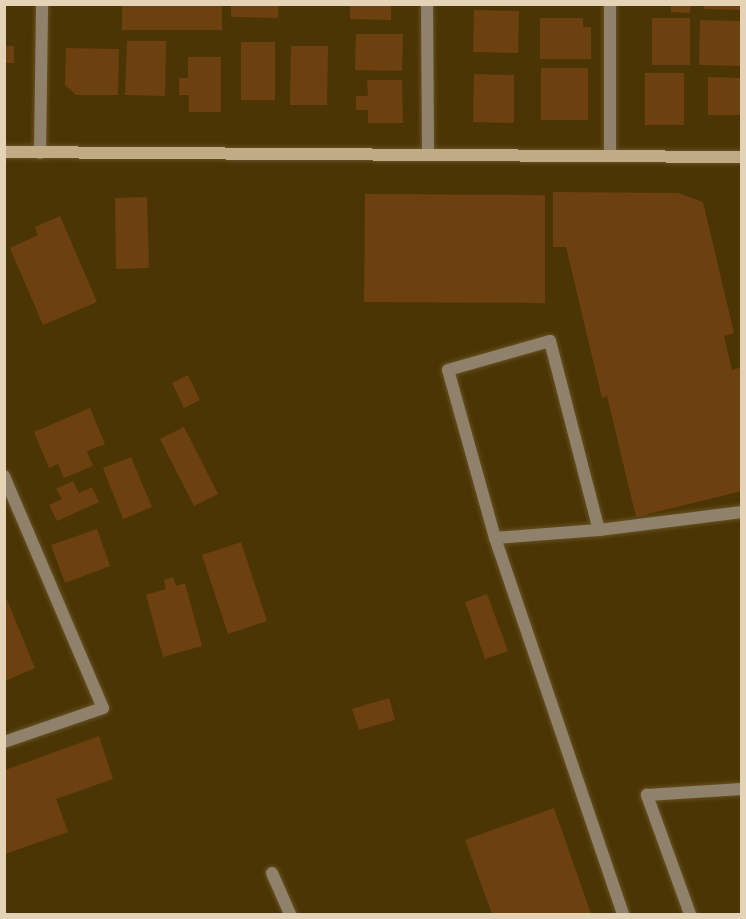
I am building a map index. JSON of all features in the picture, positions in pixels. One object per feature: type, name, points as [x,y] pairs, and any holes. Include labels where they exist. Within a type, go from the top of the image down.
[{"type":"street","points":[[40,153],[42,4]]},
{"type":"street","points":[[427,4],[428,155]]},
{"type":"street","points":[[610,4],[610,155]]},
{"type":"street","points":[[4,152],[741,157]]},
{"type":"street","points":[[599,530],[550,341],[448,370],[495,538],[623,915]]},
{"type":"street","points":[[4,476],[103,708],[4,742]]},
{"type":"street","points":[[495,538],[599,530],[741,512]]},
{"type":"street","points":[[690,915],[647,795],[741,789]]},
{"type":"street","points":[[272,873],[290,915]]},
{"type":"building","points":[[122,4],[222,4],[222,30],[122,30]]},
{"type":"building","points":[[231,4],[279,4],[278,18],[231,17]]},
{"type":"building","points":[[350,4],[391,4],[391,20],[350,19]]},
{"type":"building","points":[[671,4],[691,4],[690,13],[671,12]]},
{"type":"building","points":[[704,4],[742,4],[742,10],[704,9]]},
{"type":"building","points":[[474,10],[519,11],[518,53],[473,52]]},
{"type":"building","points":[[540,18],[583,18],[583,27],[591,27],[591,59],[540,59]]},
{"type":"building","points":[[652,18],[690,18],[690,65],[652,65]]},
{"type":"building","points":[[700,20],[742,21],[742,66],[699,65]]},
{"type":"building","points":[[356,34],[403,34],[402,71],[355,70]]},
{"type":"building","points":[[127,41],[166,41],[165,96],[125,95]]},
{"type":"building","points":[[241,42],[275,42],[275,100],[241,100]]},
{"type":"building","points":[[4,46],[14,46],[14,63],[4,63]]},
{"type":"building","points":[[291,46],[328,46],[327,105],[290,105]]},
{"type":"building","points":[[66,48],[119,49],[118,95],[76,95],[65,85]]},
{"type":"building","points":[[188,57],[221,57],[221,112],[189,112],[189,95],[179,95],[179,78],[188,78]]},
{"type":"building","points":[[541,68],[588,68],[588,120],[541,120]]},
{"type":"building","points":[[645,73],[684,73],[684,125],[645,125]]},
{"type":"building","points":[[474,74],[514,75],[514,123],[473,122]]},
{"type":"building","points":[[708,77],[742,78],[742,115],[708,115]]},
{"type":"building","points":[[367,80],[402,80],[403,123],[368,123],[368,110],[356,110],[356,96],[368,96]]},
{"type":"building","points":[[553,192],[678,193],[703,202],[734,333],[724,336],[732,370],[742,367],[742,491],[636,517],[607,396],[602,398],[566,247],[553,247]]},
{"type":"building","points":[[365,194],[545,195],[545,303],[364,302]]},
{"type":"building","points":[[147,197],[149,268],[116,269],[115,198]]},
{"type":"building","points":[[60,216],[97,302],[43,325],[10,248],[38,235],[35,227]]},
{"type":"building","points":[[188,375],[200,400],[184,408],[172,383]]},
{"type":"building","points":[[90,408],[105,444],[87,451],[93,466],[64,478],[58,464],[49,468],[34,432]]},
{"type":"building","points":[[184,427],[218,494],[194,506],[160,439]]},
{"type":"building","points":[[131,457],[152,507],[123,519],[103,468]]},
{"type":"building","points":[[73,481],[79,493],[92,487],[99,502],[57,521],[49,505],[62,499],[56,489]]},
{"type":"building","points":[[97,529],[110,566],[65,583],[51,545]]},
{"type":"building","points":[[241,542],[267,621],[228,634],[202,555]]},
{"type":"building","points":[[173,577],[176,586],[185,583],[202,646],[163,657],[146,595],[166,589],[164,580]]},
{"type":"building","points":[[487,594],[508,651],[485,659],[465,602]]},
{"type":"building","points":[[5,595],[35,668],[5,681]]},
{"type":"building","points":[[389,698],[395,720],[359,730],[352,709]]},
{"type":"building","points":[[99,736],[113,779],[56,799],[68,832],[5,854],[5,770]]},
{"type":"building","points":[[554,808],[591,914],[492,914],[465,840]]}]
